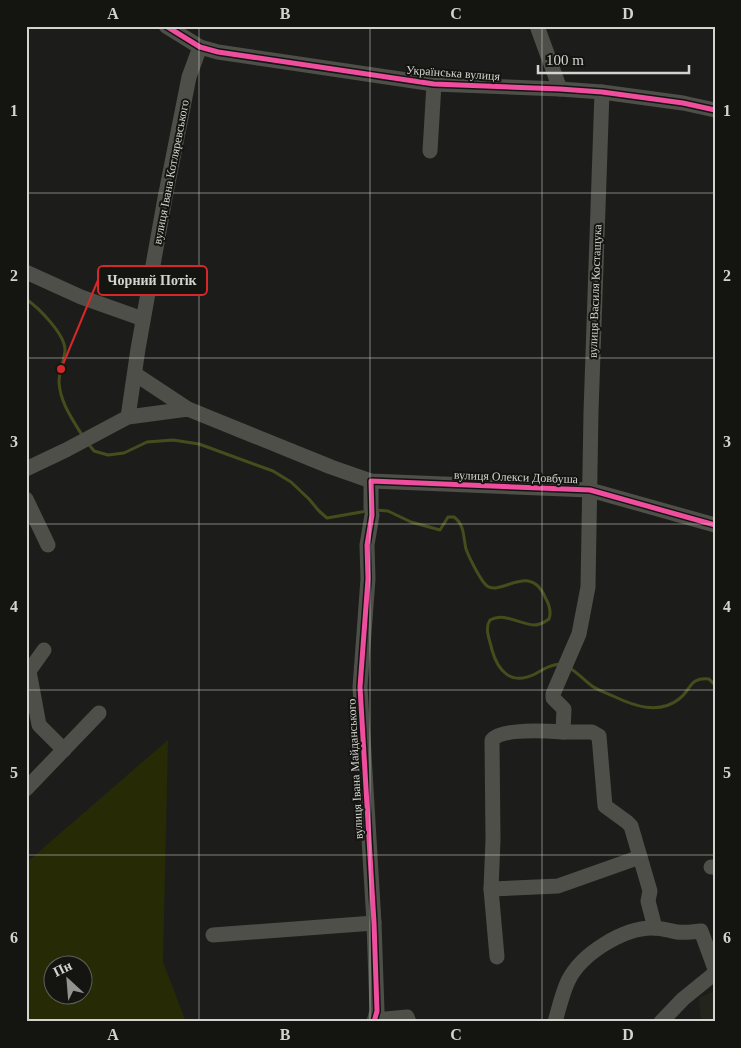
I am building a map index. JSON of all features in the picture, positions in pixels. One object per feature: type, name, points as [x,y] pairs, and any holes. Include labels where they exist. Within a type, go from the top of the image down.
[{"type":"street","name":"Українська вулиця","points":[[166,26],[200,47],[218,52],[434,84],[602,92],[682,103],[715,110]]},
{"type":"street","points":[[537,26],[560,89]]},
{"type":"street","name":"вулиця Івана Котляревського","points":[[128,417],[143,319],[189,77],[200,47]]},
{"type":"street","points":[[430,151],[434,84]]},
{"type":"street","name":"вулиця Василя Костащука","points":[[563,732],[564,709],[553,698],[553,694],[580,627],[588,587],[602,92]]},
{"type":"street","points":[[26,272],[81,297],[143,319]]},
{"type":"street","name":"вулиця Олекси Довбуша","points":[[135,374],[188,409],[331,468],[371,481],[590,490],[715,525]]},
{"type":"street","points":[[26,469],[77,445],[128,417],[188,409]]},
{"type":"street","name":"вулиця Івана Майданського","points":[[371,481],[372,512],[367,545],[368,578],[360,687],[374,924],[377,1011],[375,1021]]},
{"type":"street","points":[[26,499],[48,545]]},
{"type":"street","points":[[44,650],[29,671],[38,725],[64,750]]},
{"type":"street","points":[[26,789],[99,713]]},
{"type":"street","points":[[497,957],[491,889],[493,840],[492,740],[498,735],[524,731],[592,732],[599,736],[605,806],[630,825],[650,891],[648,901],[655,928]]},
{"type":"street","points":[[491,889],[558,886],[640,857]]},
{"type":"street","points":[[213,935],[374,924]]},
{"type":"street","points":[[555,1022],[569,980],[582,962],[615,939],[641,929],[655,928],[678,932],[708,929],[715,970]]},
{"type":"street","points":[[661,1022],[684,999],[715,973]]},
{"type":"street","points":[[375,1021],[406,1017],[409,1022]]},
{"type":"shaded area","points":[[715,991],[715,1022],[701,1022],[699,998]]},
{"type":"green space","points":[[168,740],[163,962],[186,1022],[26,1022],[26,863]]},
{"type":"waterway","points":[[26,299],[51,322],[61,337],[65,351],[59,378],[60,389],[67,410],[82,435]]},
{"type":"waterway","points":[[87,442],[94,451],[108,455],[124,453],[147,442],[173,440],[199,444],[273,471],[291,482],[327,518],[367,511]]},
{"type":"waterway","points":[[376,510],[388,511],[411,522],[440,530],[448,517],[454,517],[462,527],[466,549],[478,574],[487,586],[493,588],[524,581],[532,582],[539,587],[549,605],[549,619],[534,625],[501,617],[490,620],[487,631],[492,650],[502,670],[512,677],[527,677],[550,666],[560,664]]},
{"type":"waterway","points":[[568,667],[597,689],[629,703],[646,707],[655,708],[671,704],[679,699],[691,684],[698,680],[709,679],[715,685]]},
{"type":"cycle path","points":[[166,26],[200,47],[218,52],[434,84],[602,92],[683,103],[715,110]]},
{"type":"cycle path","points":[[374,1022],[377,1011],[374,923],[360,687],[368,579],[367,545],[372,515],[371,481],[590,490],[715,525]]},
{"type":"place","name":"Чорний Потік","points":[[61,369]]}]
